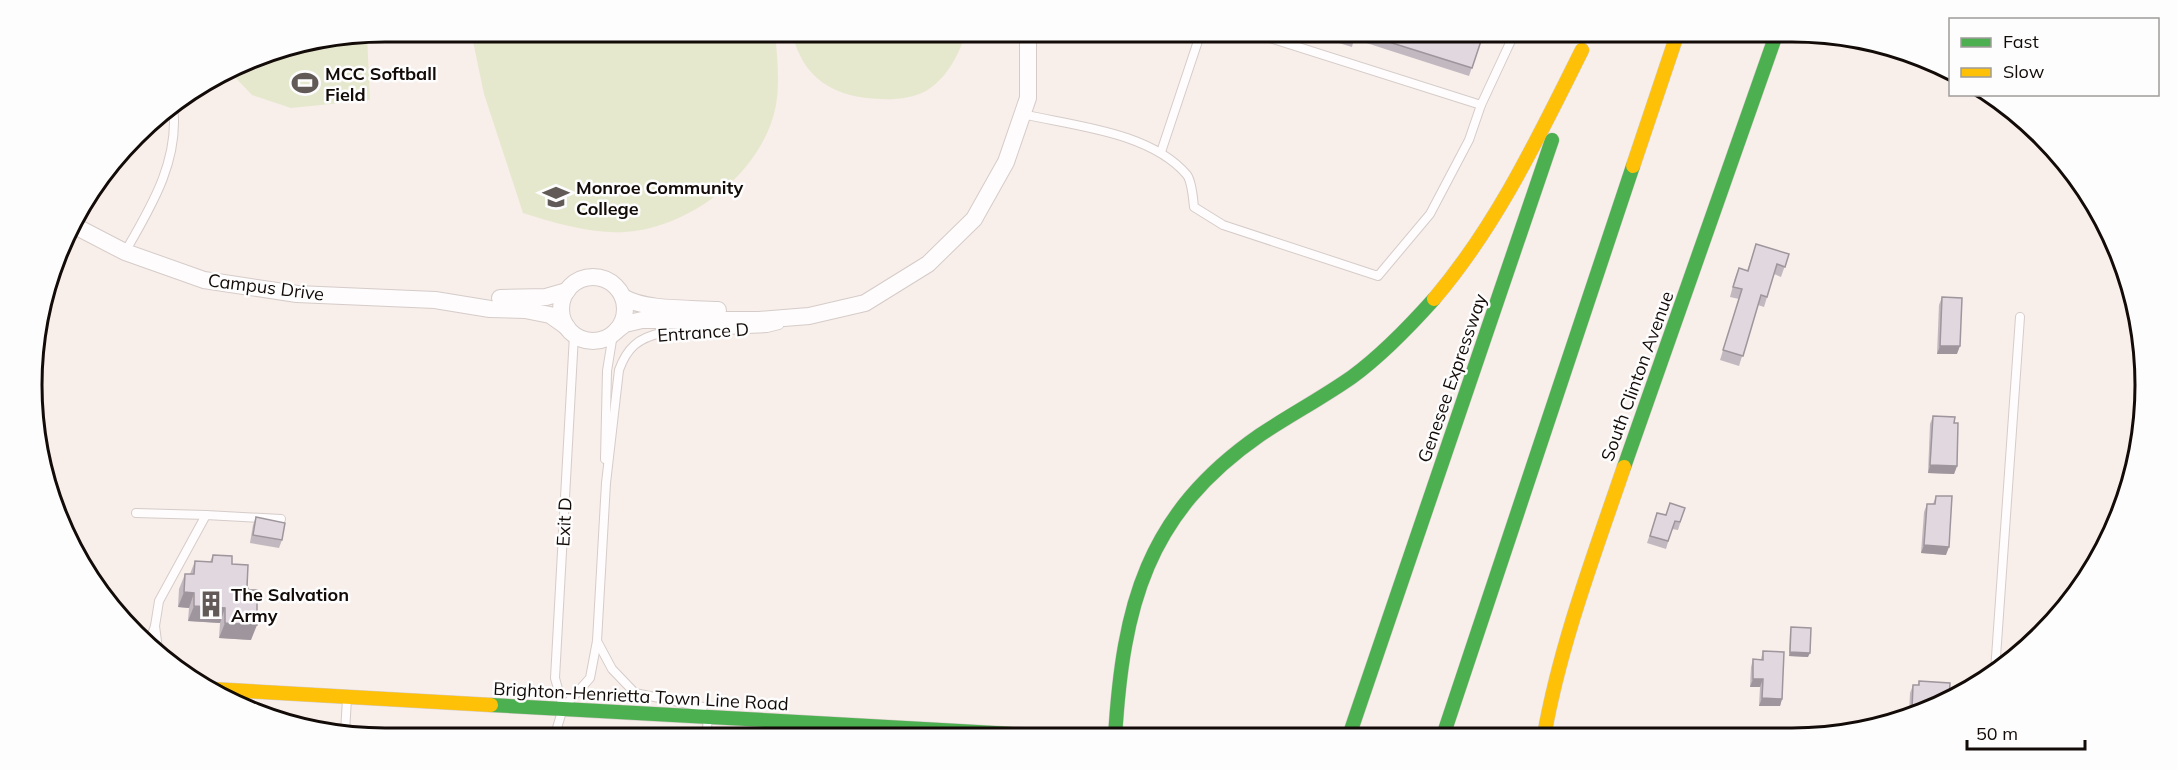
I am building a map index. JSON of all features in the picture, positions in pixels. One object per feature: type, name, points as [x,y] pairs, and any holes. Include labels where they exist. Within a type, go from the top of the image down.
[{"type":"main road","points":[[1446,728],[1675,42]]},
{"type":"main road","name":"South Clinton Avenue","points":[[1545,728],[1551,697],[1602,529],[1773,42]]},
{"type":"main road","name":"Genesee Expressway","points":[[1115,728],[1117,692],[1128,617],[1135,591],[1161,534],[1214,472],[1258,437],[1340,388],[1381,354],[1441,290],[1472,248],[1507,192],[1543,130],[1584,46],[1352,728]]},
{"type":"main road","name":"Brighton-Henrietta Town Line Road","points":[[227,690],[563,708],[708,713],[759,721],[866,728]]},
{"type":"street","points":[[809,316],[669,307],[630,301],[623,297],[610,281],[600,277],[578,280],[567,291],[561,307],[570,331],[593,341],[615,332],[625,324],[642,320],[759,320],[809,316],[865,303],[928,264],[974,219],[1006,162],[1028,98],[1028,42]]},
{"type":"street","name":"Campus Drive","points":[[80,228],[125,252],[204,280],[297,294],[435,300],[542,312],[558,319],[570,331]]},
{"type":"street","name":"Campus Drive","points":[[435,300],[546,297],[567,291]]},
{"type":"street","points":[[615,332],[624,318],[623,297]]},
{"type":"lane","points":[[1161,152],[1198,42]]},
{"type":"lane","points":[[1283,42],[1481,105]]},
{"type":"lane","points":[[1022,114],[1132,140],[1161,152],[1189,177],[1194,207],[1223,225],[1378,276],[1430,214],[1469,140],[1481,105],[1510,42]]},
{"type":"lane","points":[[125,252],[151,208],[172,156],[174,115]]},
{"type":"lane","name":"Entrance D","points":[[563,708],[590,678],[597,641],[606,483],[619,369],[626,352],[645,336],[661,333],[767,328],[809,316]]},
{"type":"lane","points":[[1996,661],[2020,317]]},
{"type":"lane","name":"Exit D","points":[[563,708],[555,678],[570,331]]},
{"type":"lane","name":"Entrance D","points":[[606,483],[604,421],[607,371],[615,332]]},
{"type":"lane","points":[[136,513],[281,519]]},
{"type":"lane","points":[[151,636],[159,602],[206,515]]},
{"type":"lane","points":[[155,626],[157,641]]},
{"type":"lane","points":[[597,641],[612,669],[635,693],[708,713],[707,728]]},
{"type":"lane","points":[[345,725],[347,697]]},
{"type":"lane","points":[[557,728],[563,708]]},
{"type":"green space","points":[[473,42],[776,42],[778,77],[776,105],[769,129],[757,152],[721,192],[675,220],[650,228],[625,232],[586,230],[523,213],[484,94]]},
{"type":"green space","points":[[795,42],[962,42],[946,73],[933,86],[915,95],[886,99],[864,98],[835,90],[812,74]]},
{"type":"green space","name":"MCC Softball Field","points":[[367,43],[370,100],[291,108],[252,95],[234,76],[296,54],[340,45]]},
{"type":"building","points":[[1389,42],[1481,42],[1472,68]]},
{"type":"building","points":[[1756,244],[1789,254],[1785,267],[1777,264],[1767,297],[1761,295],[1743,356],[1723,350],[1742,289],[1733,287],[1739,268],[1748,271]]},
{"type":"building","points":[[1942,297],[1962,298],[1960,346],[1940,346]]},
{"type":"building","points":[[1933,416],[1955,417],[1954,423],[1958,423],[1957,466],[1930,465]]},
{"type":"building","points":[[1936,496],[1952,496],[1949,547],[1924,545],[1927,504],[1935,504]]},
{"type":"building","points":[[1670,503],[1685,508],[1680,522],[1675,521],[1668,541],[1650,536],[1657,513],[1666,515]]},
{"type":"building","points":[[256,517],[285,523],[282,540],[253,535]]},
{"type":"building","name":"The Salvation Army","points":[[213,555],[232,556],[232,564],[248,565],[247,587],[249,590],[257,590],[257,625],[225,623],[225,608],[194,606],[194,593],[184,592],[185,574],[194,574],[195,561],[212,562]]},
{"type":"building","points":[[1791,627],[1811,628],[1810,653],[1790,652]]},
{"type":"building","points":[[1763,651],[1784,652],[1782,699],[1762,698],[1763,679],[1753,679],[1753,659],[1763,660]]},
{"type":"building","points":[[1919,681],[1950,683],[1950,690],[1912,706],[1913,685],[1919,685]]},
{"type":"traffic: fast","points":[[1624,467],[1773,42]]},
{"type":"traffic: fast","points":[[1352,728],[1552,140]]},
{"type":"traffic: fast","points":[[1446,728],[1633,166]]},
{"type":"traffic: fast","points":[[1116,728],[1125,646],[1134,605],[1148,566],[1166,531],[1190,497],[1221,465],[1260,435],[1352,377],[1395,340],[1434,299]]},
{"type":"traffic: fast","points":[[491,705],[906,728]]},
{"type":"traffic: slow","points":[[1633,166],[1675,42]]},
{"type":"traffic: slow","points":[[1434,299],[1478,241],[1516,179],[1582,50]]},
{"type":"traffic: slow","points":[[1546,728],[1568,634],[1624,467]]},
{"type":"traffic: slow","points":[[227,690],[491,705]]},
{"type":"place","name":"MCC Softball Field","points":[[305,83]]},
{"type":"place","name":"Monroe Community College","points":[[556,197]]},
{"type":"place","name":"The Salvation Army","points":[[211,604]]}]
